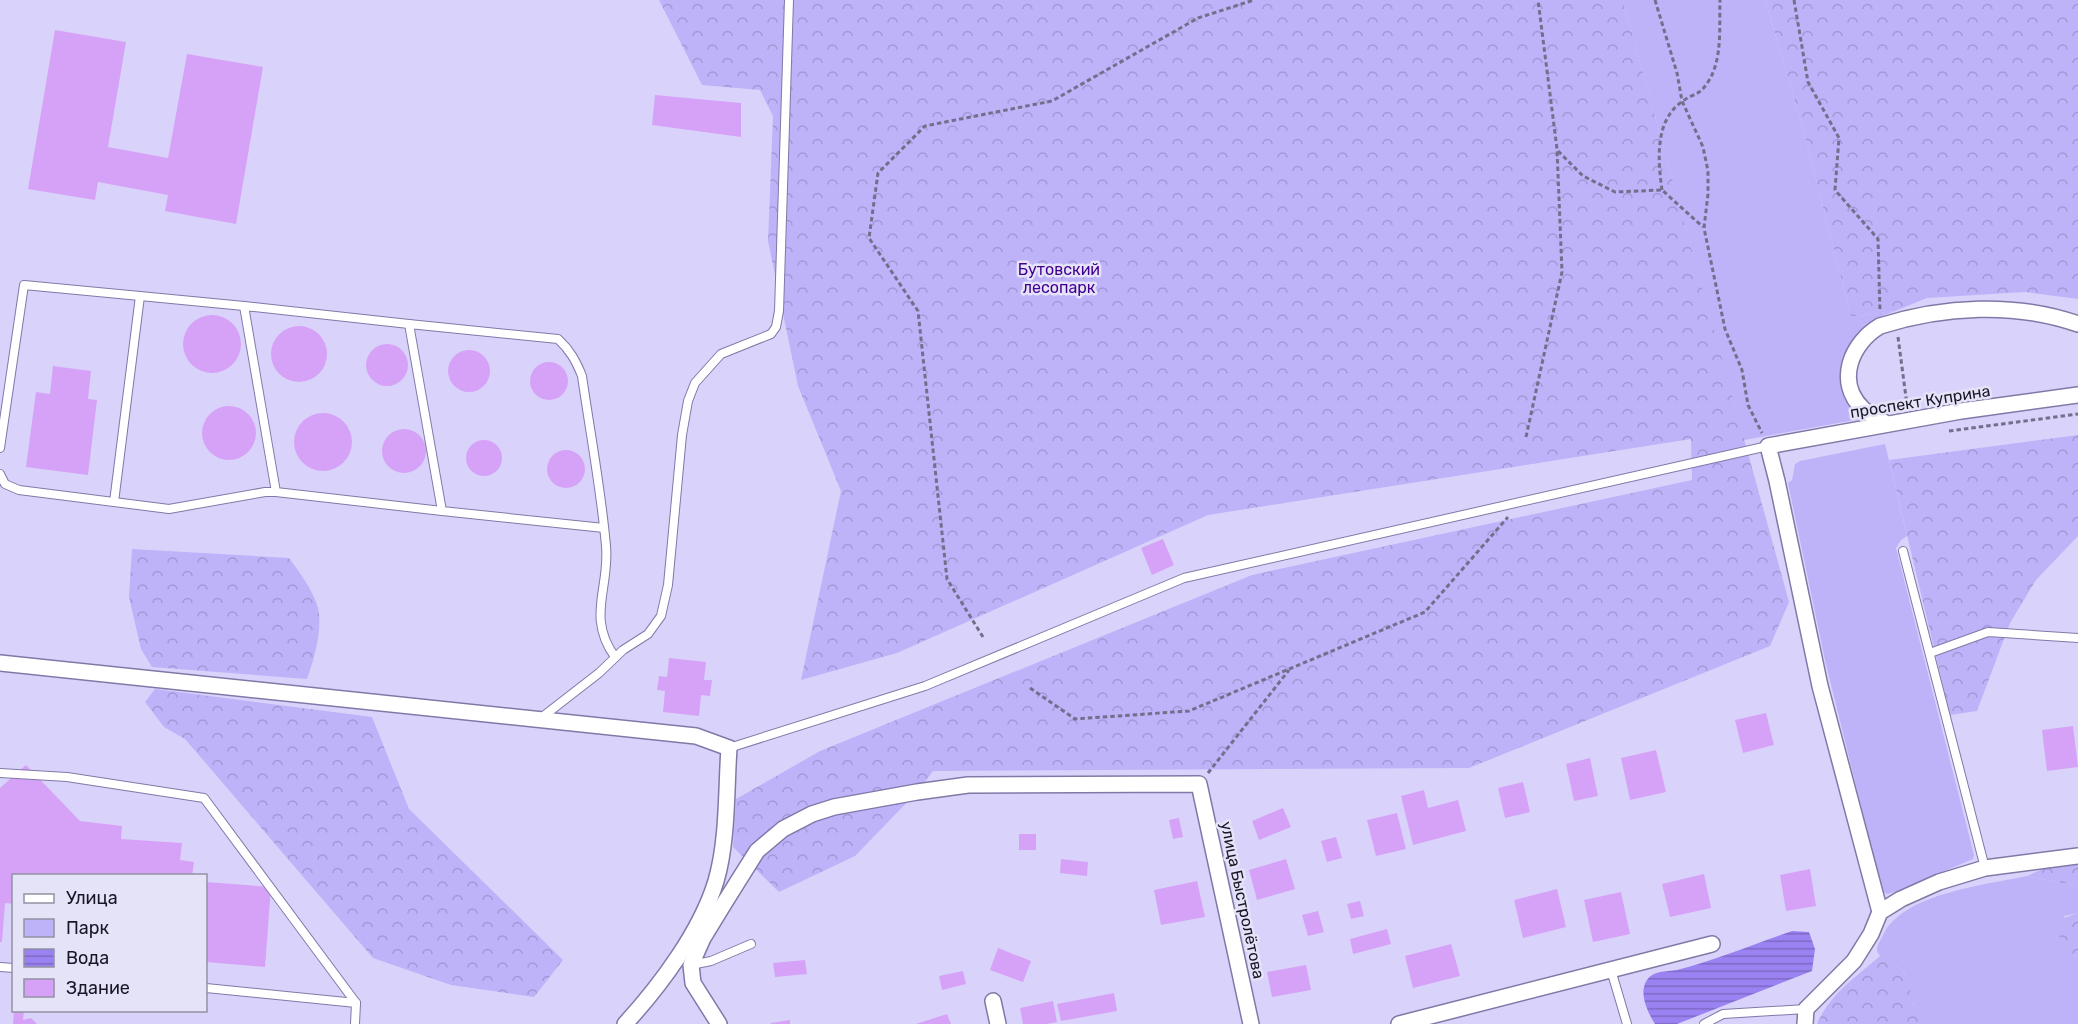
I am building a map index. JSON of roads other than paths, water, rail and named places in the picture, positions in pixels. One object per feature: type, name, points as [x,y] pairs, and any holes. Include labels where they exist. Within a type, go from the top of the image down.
[{"type":"street","points":[[1887,424],[1858,404],[1851,391],[1848,376],[1851,359],[1858,345],[1880,326],[1944,313],[1993,309],[2031,311],[2078,324]]},
{"type":"street","name":"проспект Куприна","points":[[1768,446],[1909,420],[2078,395]]},
{"type":"street","points":[[1768,446],[1820,686],[1880,912]]},
{"type":"street","points":[[0,663],[696,736],[729,748],[722,849],[716,881],[696,926],[674,963],[647,1000],[625,1024]]},
{"type":"street","name":"улица Быстролётова","points":[[691,965],[703,938],[757,851],[783,829],[812,814],[834,807],[968,784],[1199,784],[1251,1024]]},
{"type":"street","points":[[1806,1016],[1854,961],[1871,934],[1880,912],[1901,899],[1939,882],[1985,868],[2078,856]]},
{"type":"street","points":[[1399,1024],[1712,944]]},
{"type":"street","points":[[691,965],[693,983],[719,1024]]},
{"type":"street","points":[[993,1001],[998,1024]]},
{"type":"lane","points":[[540,719],[599,673],[615,657],[648,634],[661,616],[668,585],[682,435],[688,401],[695,383],[721,354],[771,334],[776,327],[779,311],[789,0]]},
{"type":"lane","points":[[0,448],[24,285],[558,339],[567,347],[582,376],[607,548],[601,621],[603,636],[615,657]]},
{"type":"lane","points":[[114,502],[140,296]]},
{"type":"lane","points":[[244,306],[276,492]]},
{"type":"lane","points":[[409,324],[442,511]]},
{"type":"lane","points":[[729,748],[925,686],[1184,578],[1768,446]]},
{"type":"lane","points":[[0,474],[5,484],[18,489],[169,509],[276,492],[604,528]]},
{"type":"lane","points":[[1903,551],[1985,868]]},
{"type":"lane","points":[[1929,653],[1988,632],[2078,638]]},
{"type":"lane","points":[[0,773],[67,777],[204,798],[356,1003],[355,1024]]},
{"type":"lane","points":[[691,965],[711,961],[751,944]]},
{"type":"lane","points":[[1611,970],[1627,1024]]},
{"type":"lane","points":[[207,988],[356,1003]]},
{"type":"lane","points":[[1704,1024],[1723,1014],[1806,1016]]},
{"type":"water","points":[[1792,931],[1809,932],[1815,949],[1812,971],[1677,1024],[1655,1024],[1647,1009],[1643,991],[1644,985],[1653,974],[1706,962]]},
{"type":"park label","name":"Бутовский лесопарк","points":[[1059,278]]}]
